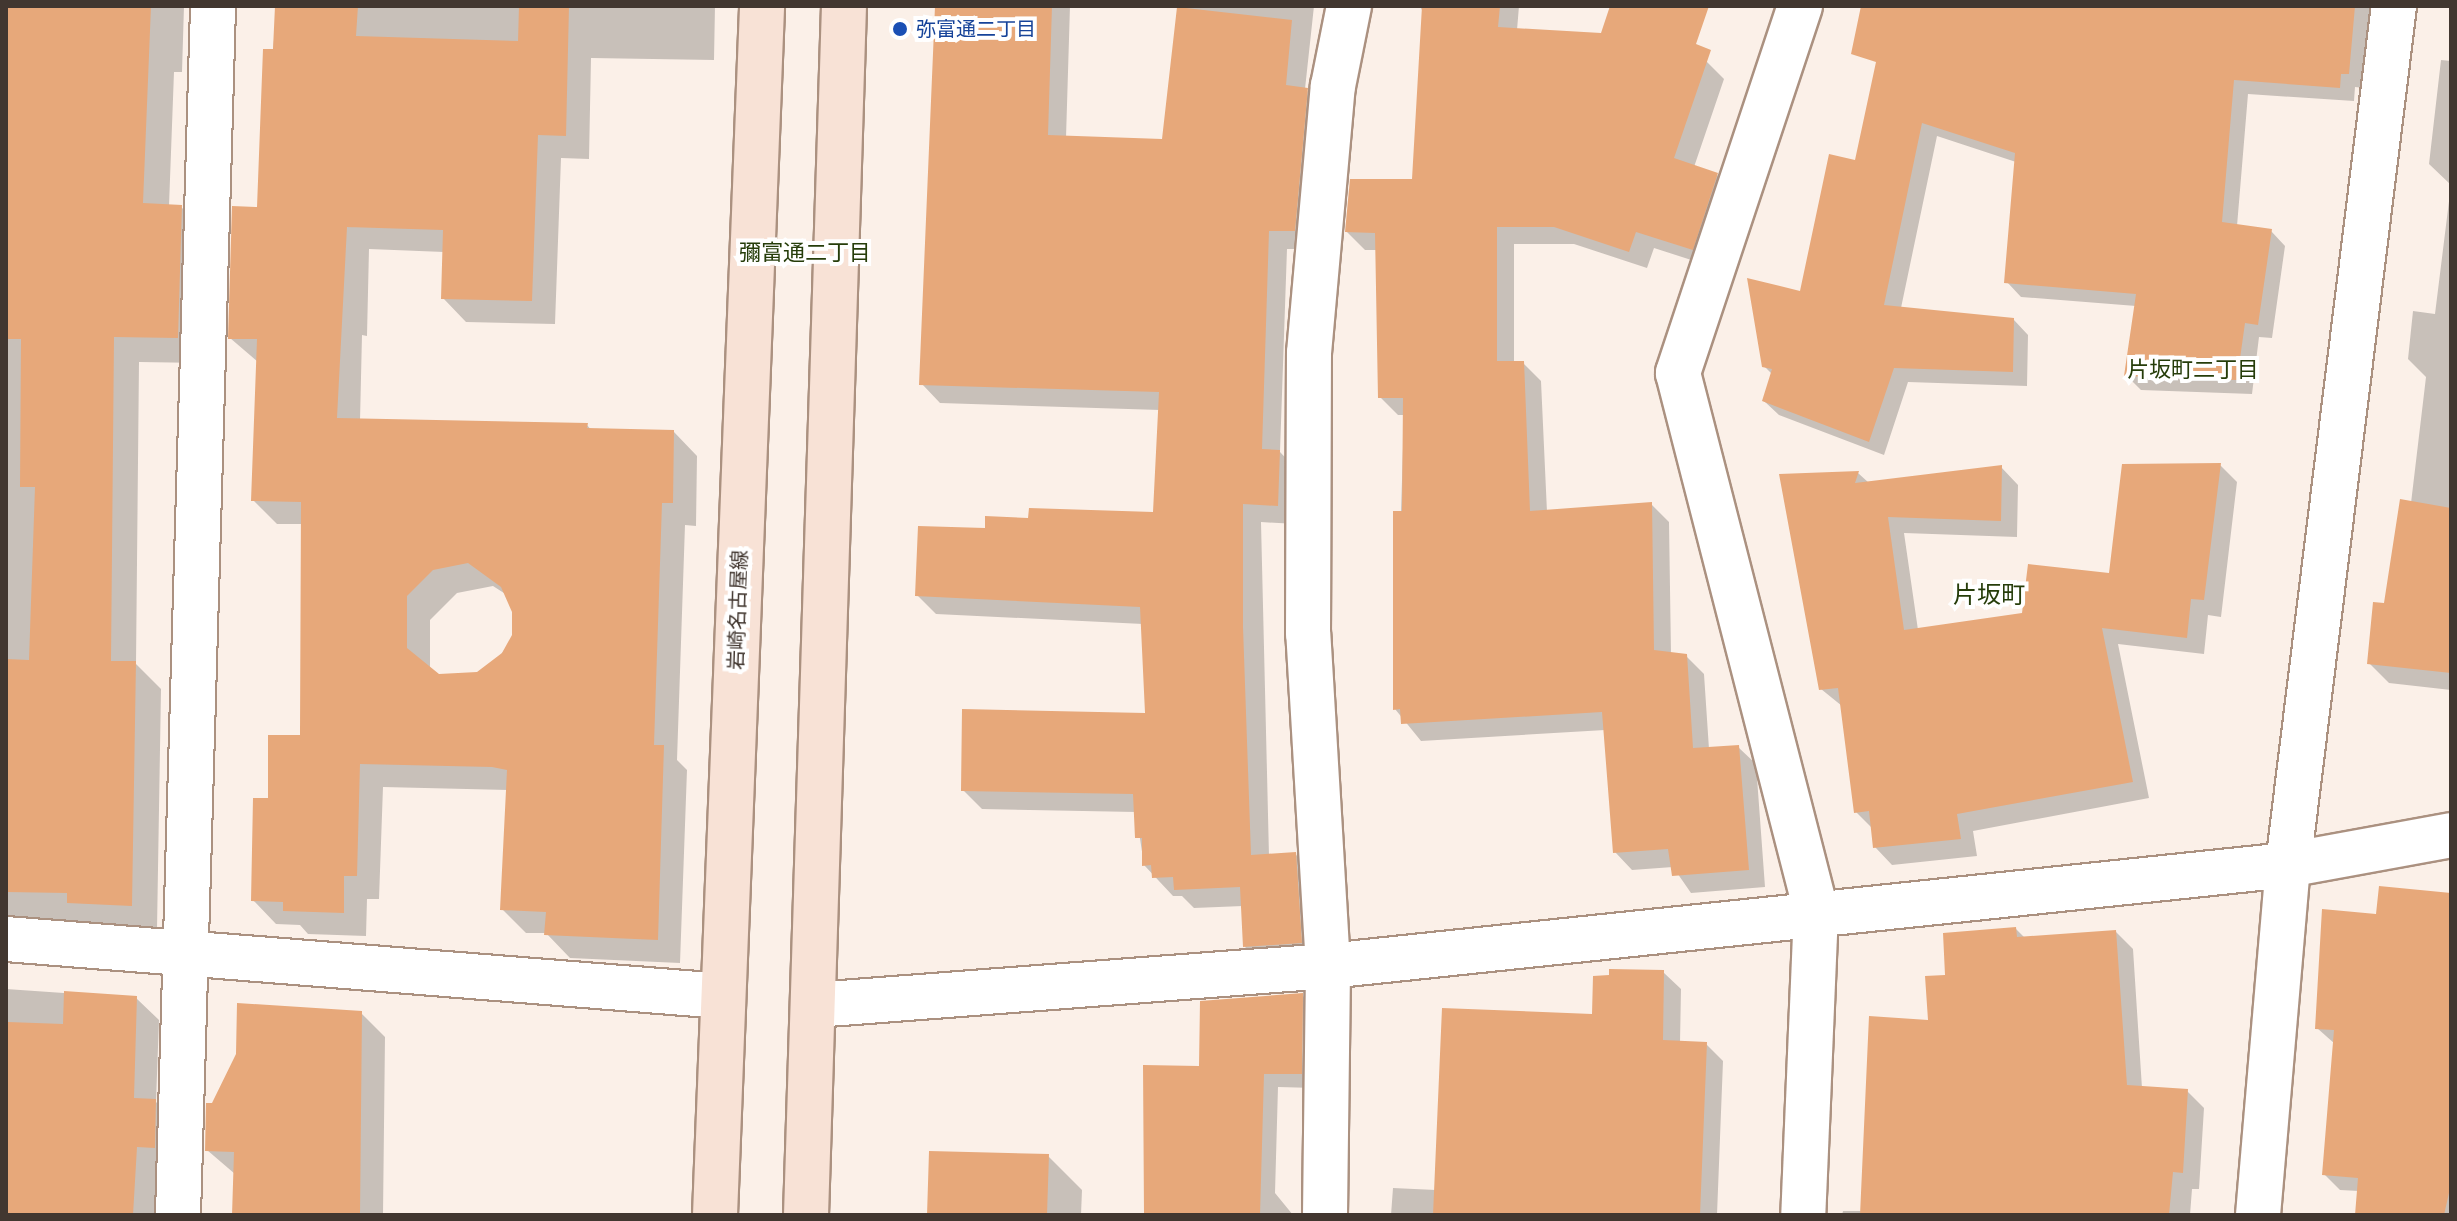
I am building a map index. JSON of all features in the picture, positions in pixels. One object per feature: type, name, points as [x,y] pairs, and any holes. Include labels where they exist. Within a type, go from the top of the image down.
[{"type":"main road","name":"岩崎名古屋線","points":[[715,1215],[762,6]]},
{"type":"main road","points":[[806,1215],[844,6]]},
{"type":"street","points":[[178,1215],[213,6]]},
{"type":"street","points":[[1325,1215],[1328,966],[1308,634],[1309,353],[1333,86],[1349,6]]},
{"type":"street","points":[[1800,6],[1678,373],[1816,911],[1803,1215]]},
{"type":"street","points":[[2258,1215],[2288,865],[2394,6]]},
{"type":"street","points":[[815,1005],[1328,966],[1816,911],[2288,865],[2451,835]]},
{"type":"street","points":[[6,939],[723,996]]},
{"type":"building","points":[[6,6],[151,6],[143,203],[182,205],[178,338],[114,337],[111,661],[136,661],[132,906],[67,903],[67,893],[6,892],[6,659],[29,660],[35,487],[20,487],[21,339],[6,339]]},
{"type":"building","points":[[275,6],[358,6],[356,36],[518,41],[519,6],[569,6],[566,136],[538,135],[532,301],[441,299],[443,230],[347,227],[337,418],[588,423],[587,428],[674,430],[673,503],[662,503],[654,745],[664,745],[658,940],[544,935],[546,912],[500,910],[507,770],[492,767],[360,764],[357,876],[344,876],[344,913],[283,911],[283,902],[251,901],[253,798],[268,798],[268,735],[300,735],[301,502],[251,501],[257,339],[228,339],[232,206],[257,207],[263,49],[273,49]],"holes":[[[468,563],[501,587],[512,612],[512,635],[502,653],[477,672],[439,674],[407,648],[407,596],[433,570]]]},
{"type":"building","points":[[935,6],[1052,6],[1048,135],[1162,139],[1177,7],[1292,20],[1286,85],[1308,88],[1295,231],[1269,231],[1262,449],[1280,450],[1278,506],[1243,504],[1243,627],[1251,855],[1296,852],[1302,943],[1243,947],[1240,887],[1174,890],[1173,877],[1152,878],[1151,865],[1142,866],[1142,838],[1135,838],[1133,794],[961,791],[962,709],[1145,713],[1140,607],[915,596],[918,526],[985,528],[985,516],[1028,518],[1029,508],[1153,512],[1159,392],[919,385]]},
{"type":"building","points":[[1422,6],[1500,6],[1498,27],[1601,33],[1610,6],[1709,6],[1696,44],[1711,50],[1674,158],[1718,173],[1693,250],[1636,232],[1629,252],[1554,227],[1497,227],[1497,361],[1524,361],[1530,511],[1652,502],[1654,650],[1687,654],[1693,748],[1739,745],[1749,870],[1672,876],[1668,849],[1613,853],[1602,712],[1401,724],[1400,709],[1393,710],[1393,511],[1402,511],[1403,398],[1378,398],[1375,233],[1345,232],[1350,179],[1412,179]]},
{"type":"building","points":[[1861,6],[2355,6],[2349,74],[2341,74],[2340,88],[2234,80],[2222,222],[2272,229],[2258,325],[2245,323],[2237,380],[2124,376],[2136,294],[2004,283],[2015,153],[1922,123],[1884,305],[2014,318],[2013,372],[1894,368],[1869,442],[1762,401],[1772,369],[1762,367],[1747,278],[1800,291],[1829,154],[1855,160],[1876,62],[1851,54]]},
{"type":"building","points":[[2221,463],[2204,600],[2191,599],[2187,638],[2102,628],[2133,782],[1957,814],[1961,839],[1873,848],[1869,811],[1854,813],[1838,688],[1819,690],[1779,474],[1859,471],[1855,483],[2002,465],[2001,521],[1888,517],[1904,630],[2022,613],[2028,564],[2109,573],[2122,464]]},
{"type":"building","points":[[2400,499],[2451,508],[2451,673],[2367,664],[2373,602],[2384,603]]},
{"type":"building","points":[[2379,886],[2451,893],[2451,1184],[2444,1215],[2355,1215],[2358,1178],[2322,1175],[2334,1030],[2315,1029],[2322,909],[2376,914]]},
{"type":"building","points":[[2016,927],[2017,937],[2116,930],[2127,1085],[2188,1089],[2183,1173],[2173,1172],[2169,1215],[1860,1215],[1869,1016],[1928,1020],[1925,976],[1945,975],[1943,933]]},
{"type":"building","points":[[1609,969],[1664,970],[1663,1040],[1707,1042],[1700,1215],[1433,1215],[1442,1008],[1592,1014],[1593,976],[1609,975]]},
{"type":"building","points":[[64,991],[137,996],[134,1098],[156,1099],[155,1148],[137,1147],[133,1215],[6,1215],[8,1022],[63,1024]]},
{"type":"building","points":[[1303,993],[1302,1074],[1264,1074],[1260,1215],[1144,1215],[1143,1065],[1199,1066],[1200,1001]]},
{"type":"building","points":[[237,1003],[362,1011],[360,1215],[232,1215],[234,1152],[205,1151],[206,1103],[212,1103],[236,1054]]},
{"type":"building","points":[[929,1151],[1049,1154],[1047,1215],[927,1215]]},
{"type":"place","name":"弥富通二丁目","points":[[900,29]]},
{"type":"district","name":"彌富通二丁目","points":[[805,253]]},
{"type":"district","name":"片坂町二丁目","points":[[2193,370]]},
{"type":"district","name":"片坂町","points":[[1989,596]]}]
